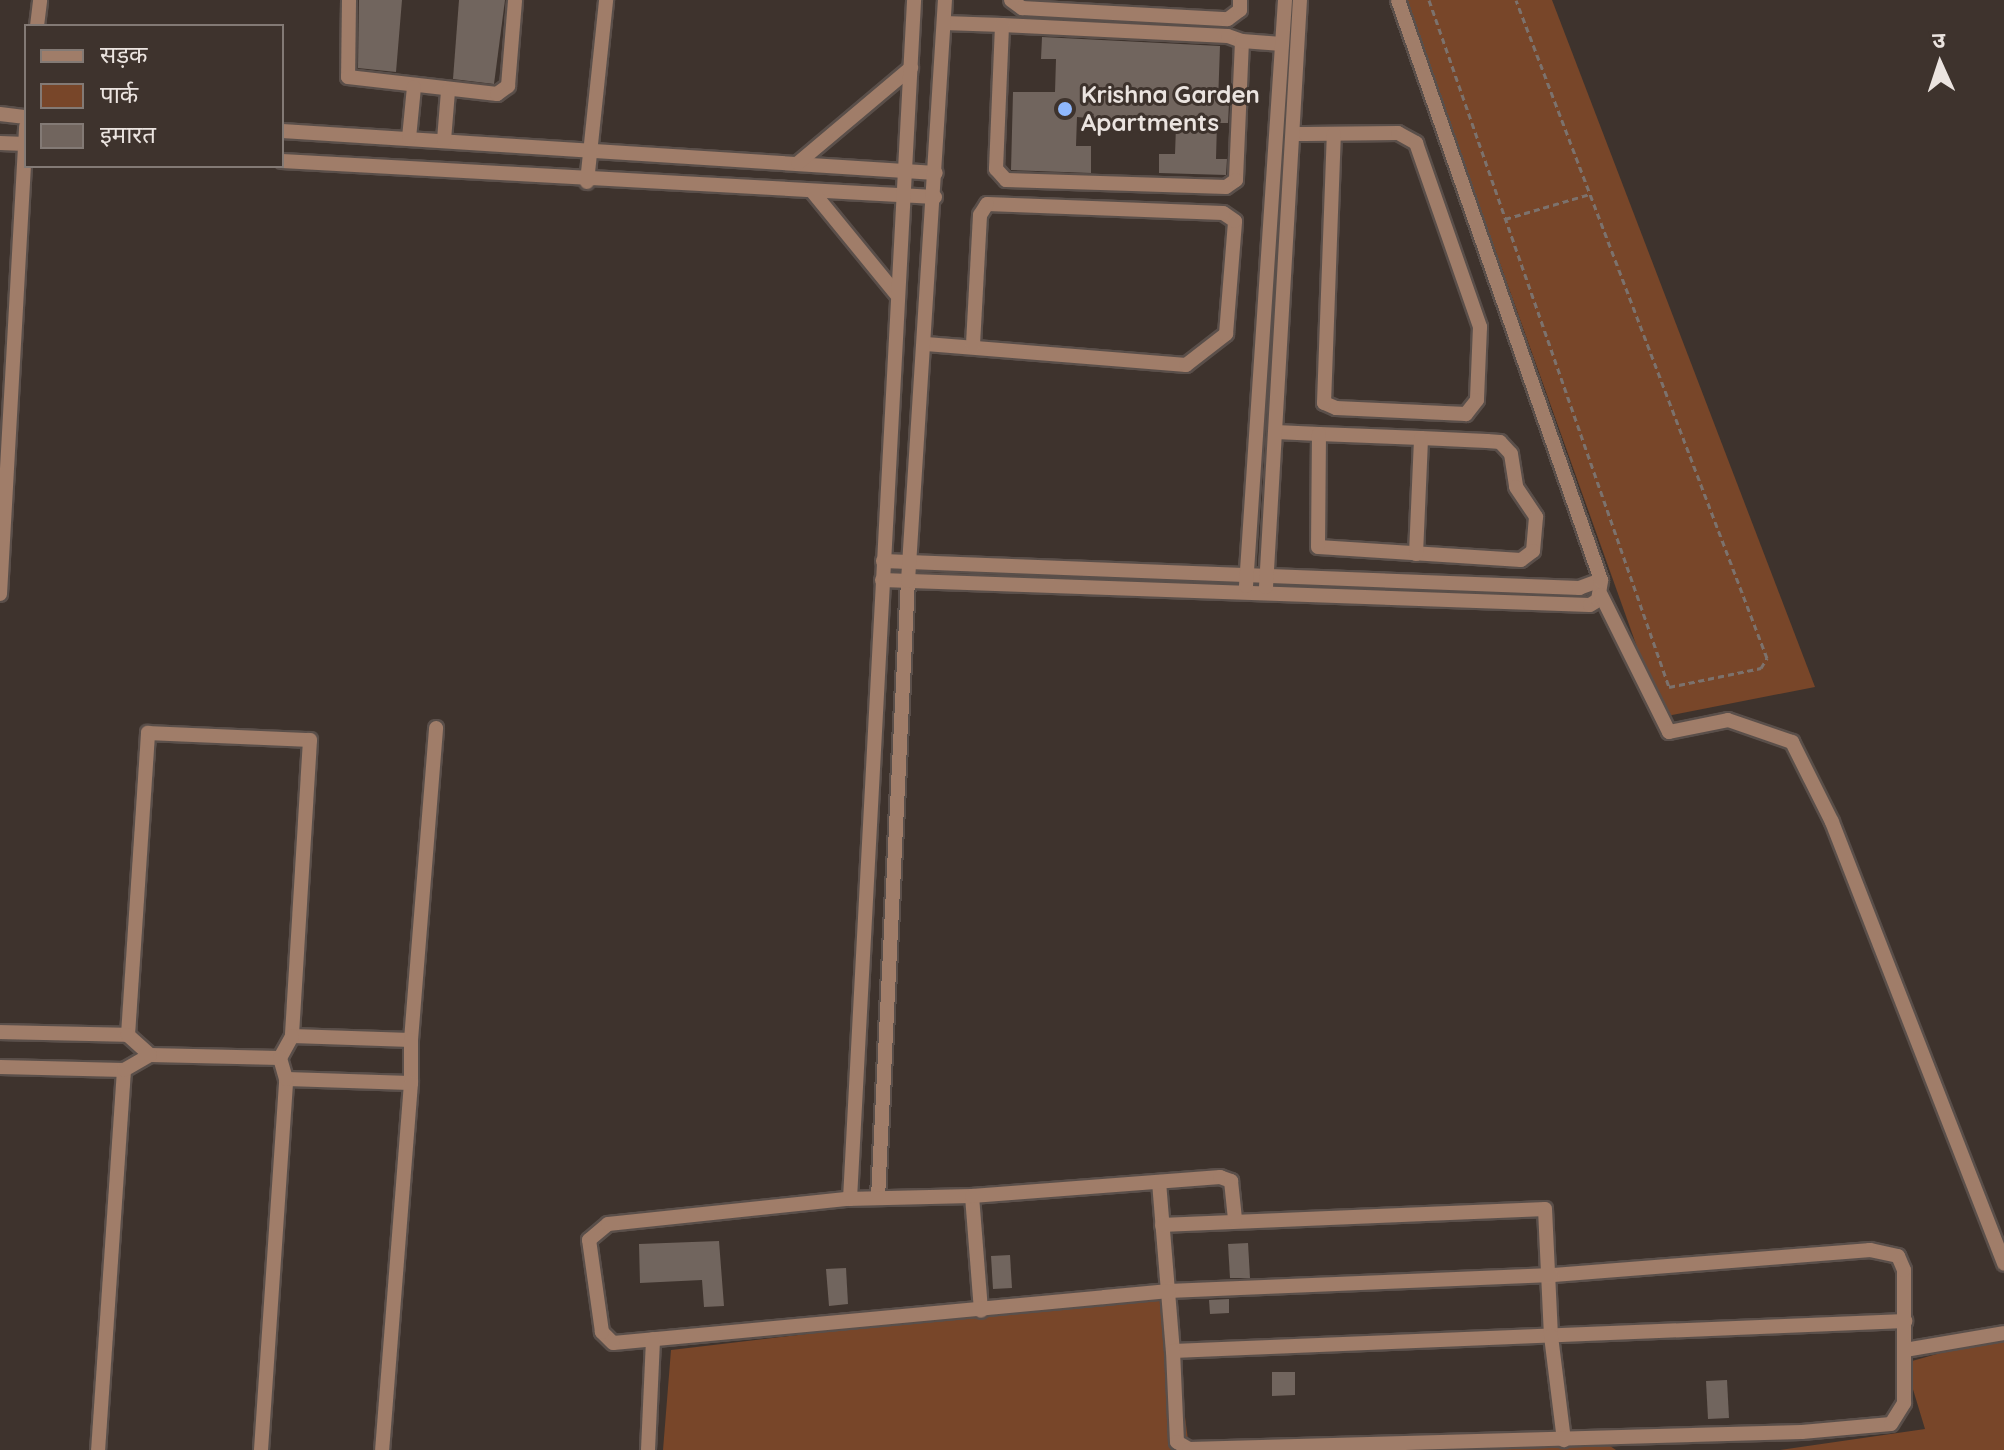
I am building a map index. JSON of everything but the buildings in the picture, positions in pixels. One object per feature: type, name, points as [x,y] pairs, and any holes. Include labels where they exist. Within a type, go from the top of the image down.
[{"type":"street","points":[[37,24],[40,0]]},
{"type":"street","points":[[349,0],[348,77],[448,91],[497,94],[508,86],[515,0]]},
{"type":"street","points":[[587,182],[606,0]]},
{"type":"street","points":[[850,1199],[914,0]]},
{"type":"street","points":[[878,1198],[908,581],[926,344],[945,0]]},
{"type":"street","points":[[1011,0],[1022,8],[1228,19],[1240,10],[1240,0]]},
{"type":"street","points":[[1246,594],[1285,0]]},
{"type":"street","points":[[1266,595],[1300,0]]},
{"type":"street","points":[[1398,0],[1601,588],[1669,732],[1728,720],[1792,742],[1832,822],[2004,1264]]},
{"type":"street","points":[[944,23],[1282,44]]},
{"type":"street","points":[[1002,25],[996,169],[1014,181],[1233,185],[1239,171],[1242,41]]},
{"type":"street","points":[[798,163],[911,68]]},
{"type":"street","points":[[409,138],[414,87]]},
{"type":"street","points":[[444,140],[448,91]]},
{"type":"street","points":[[0,114],[24,117]]},
{"type":"street","points":[[284,131],[936,173]]},
{"type":"street","points":[[1293,134],[1398,133],[1416,143],[1480,327],[1477,400],[1466,414],[1336,408],[1324,403],[1334,134]]},
{"type":"street","points":[[0,143],[24,144]]},
{"type":"street","points":[[284,161],[587,182],[935,197]]},
{"type":"street","points":[[0,594],[25,168]]},
{"type":"street","points":[[812,191],[897,295]]},
{"type":"street","points":[[926,344],[1191,363],[1226,334],[1235,221],[1223,213],[987,204],[980,215],[973,346]]},
{"type":"street","points":[[1276,432],[1500,442],[1507,447],[1516,487],[1536,517],[1537,537],[1530,556],[1521,560],[1318,547],[1314,540],[1319,434]]},
{"type":"street","points":[[1416,554],[1421,438]]},
{"type":"street","points":[[883,561],[1267,578],[1601,588]]},
{"type":"street","points":[[882,580],[1590,605],[1601,588]]},
{"type":"street","points":[[382,1450],[436,728]]},
{"type":"street","points":[[128,1035],[148,733],[310,740],[292,1036],[280,1058],[286,1079],[261,1450]]},
{"type":"street","points":[[0,1032],[128,1035],[150,1055]]},
{"type":"street","points":[[292,1036],[411,1040]]},
{"type":"street","points":[[0,1067],[124,1070],[150,1055],[280,1058]]},
{"type":"street","points":[[98,1450],[124,1070]]},
{"type":"street","points":[[286,1079],[411,1083]]},
{"type":"street","points":[[1159,1182],[1169,1291],[1176,1434],[1182,1448],[1346,1448],[1564,1440],[1646,1445],[1891,1424],[1904,1403],[1902,1262],[1891,1254],[1870,1250],[1551,1275],[1169,1291],[981,1311],[653,1339],[605,1340],[589,1240],[599,1228],[850,1199],[972,1196],[1159,1182],[1226,1177],[1235,1220]]},
{"type":"street","points":[[972,1196],[981,1311]]},
{"type":"street","points":[[1162,1225],[1538,1206],[1548,1215],[1551,1336],[1564,1440]]},
{"type":"street","points":[[1173,1351],[1905,1321]]},
{"type":"street","points":[[1905,1350],[2004,1333]]},
{"type":"street","points":[[648,1450],[653,1339]]},
{"type":"path","points":[[1429,0],[1669,687],[1679,689],[1761,668],[1767,658],[1516,0]]},
{"type":"path","points":[[1505,219],[1590,194]]},
{"type":"green space","points":[[1406,0],[1552,0],[1815,687],[1662,717]]},
{"type":"green space","points":[[1169,1291],[1189,1448],[1198,1450],[663,1450],[671,1350]]},
{"type":"green space","points":[[2004,1335],[2004,1450],[1780,1450],[1925,1429],[1905,1363]]},
{"type":"green space","points":[[1601,1440],[1616,1450],[1433,1450],[1441,1443]]},
{"type":"place","name":"Krishna Garden Apartments","points":[[1065,109]]}]
